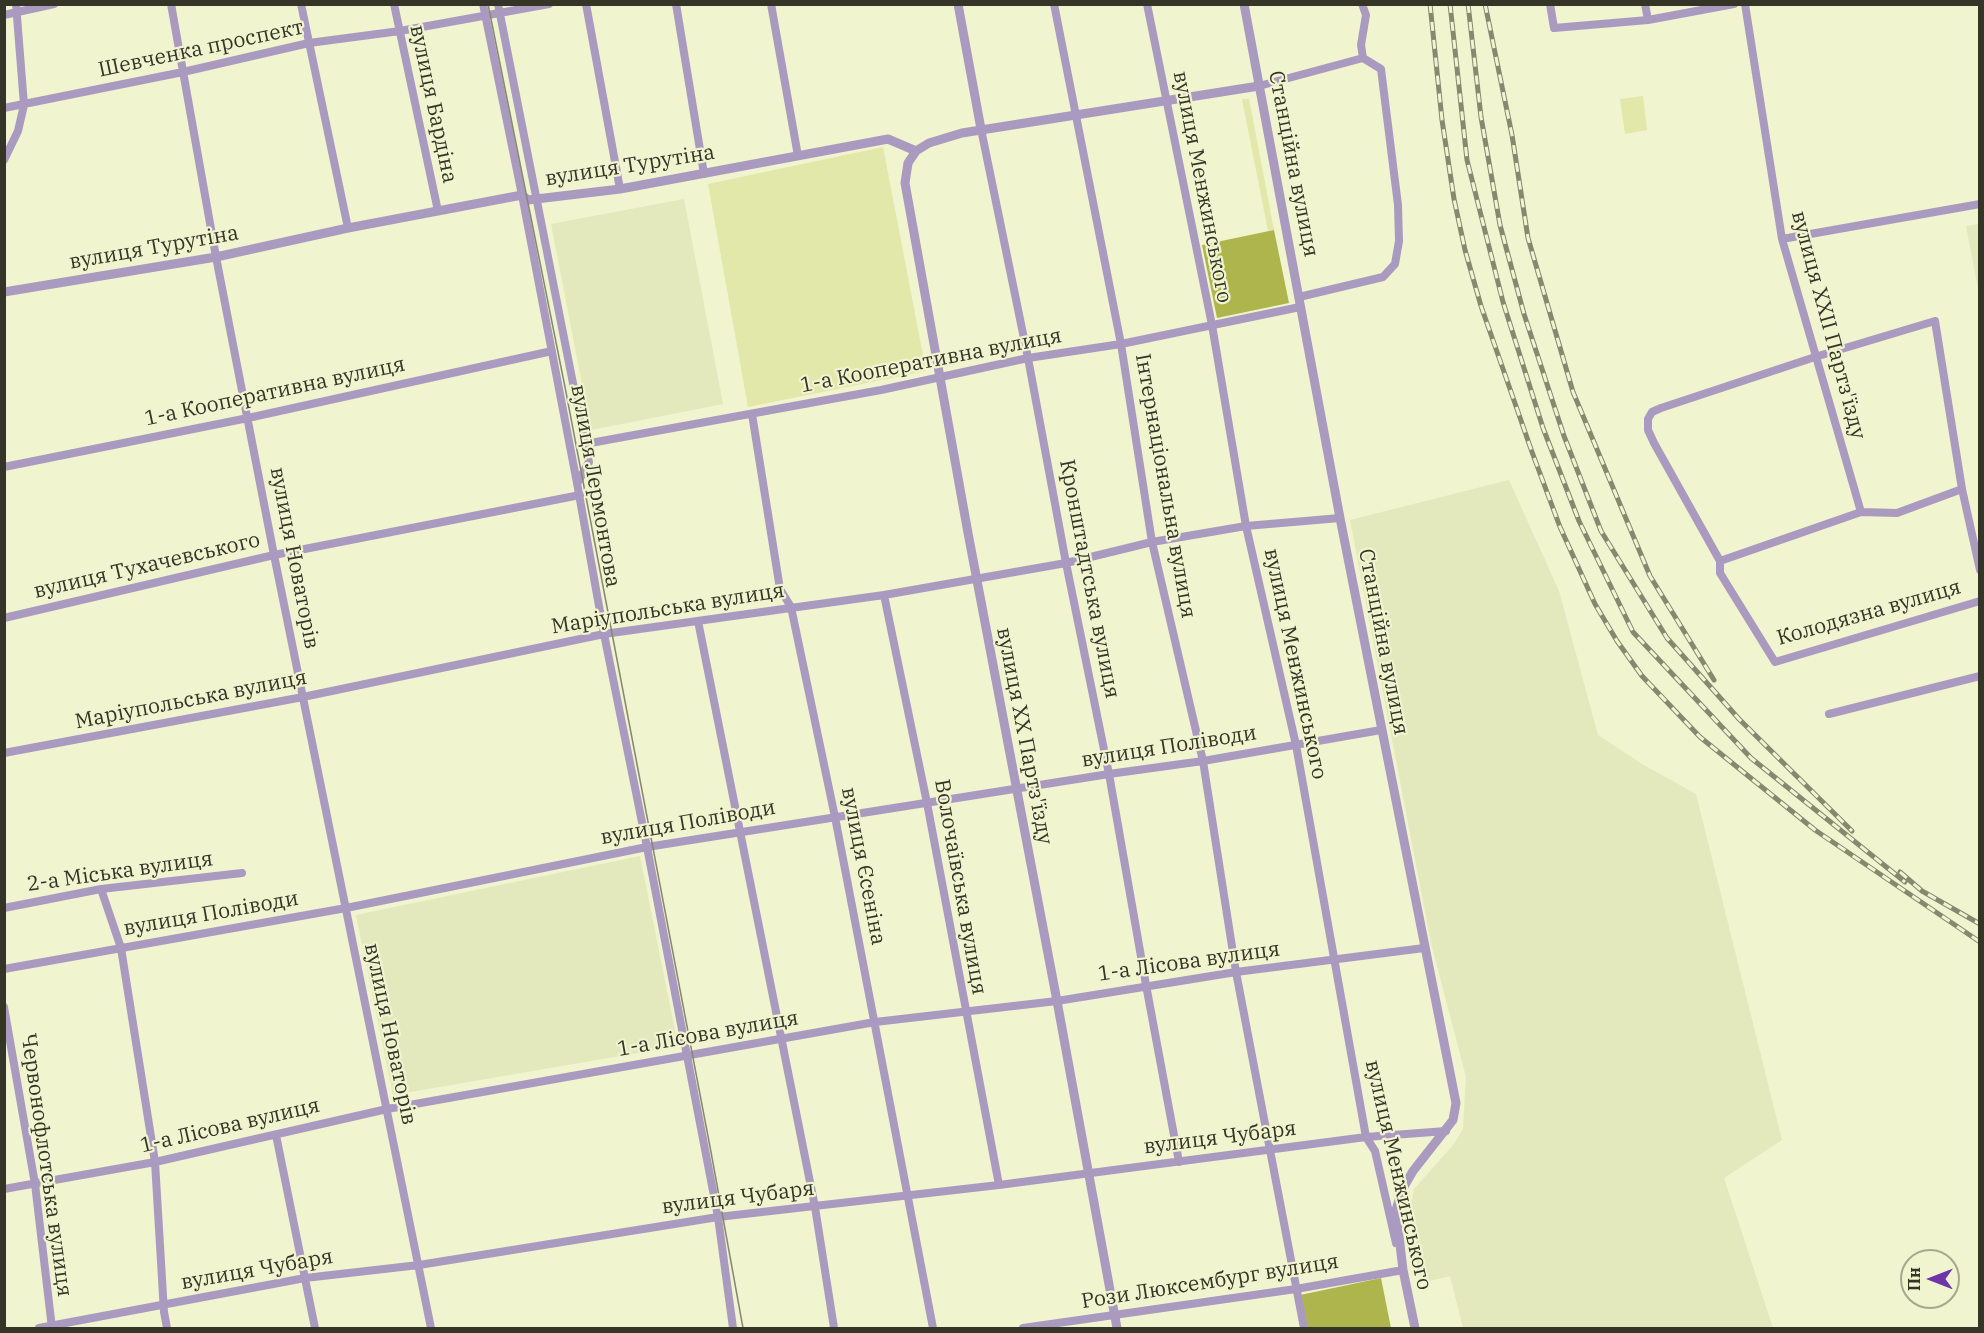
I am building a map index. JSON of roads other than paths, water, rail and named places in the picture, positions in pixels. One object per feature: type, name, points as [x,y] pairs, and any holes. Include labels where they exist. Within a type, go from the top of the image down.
[{"type":"street","points":[[4,15],[17,8],[54,4]]},
{"type":"street","name":"вулиця Новаторів","points":[[171,4],[216,257],[274,555],[431,1329]]},
{"type":"street","points":[[301,4],[348,228]]},
{"type":"street","name":"вулиця Бардіна","points":[[394,4],[438,211]]},
{"type":"street","name":"вулиця Лермонтова","points":[[483,4],[522,195],[580,495],[604,634],[648,847],[718,1217],[733,1329]]},
{"type":"street","name":"Шевченка проспект","points":[[4,108],[183,72],[309,43],[400,31],[485,15],[499,9],[549,4]]},
{"type":"street","points":[[586,4],[620,189]]},
{"type":"street","points":[[676,4],[704,174]]},
{"type":"street","points":[[771,4],[798,156]]},
{"type":"street","name":"Кронштадтська вулиця","points":[[958,4],[1109,774],[1179,1162]]},
{"type":"street","name":"Інтернаціональна вулиця","points":[[1054,4],[1121,344],[1152,542],[1203,761],[1236,972],[1304,1329]]},
{"type":"street","name":"вулиця Менжинського","points":[[1147,4],[1212,325],[1246,526],[1296,745],[1366,1137],[1375,1151],[1415,1329]]},
{"type":"street","name":"Станційна вулиця","points":[[1244,4],[1381,730],[1456,1103],[1453,1120],[1401,1190],[1396,1210],[1403,1270]]},
{"type":"street","points":[[916,151],[929,143],[981,129],[1259,86],[1363,58],[1361,45],[1366,15],[1362,4]]},
{"type":"street","points":[[1550,4],[1554,28],[1648,20],[1734,4]]},
{"type":"street","points":[[1645,4],[1648,20]]},
{"type":"street","name":"вулиця XXII Партз'їзду","points":[[1745,4],[1782,239],[1861,512]]},
{"type":"street","points":[[4,160],[18,131],[24,105],[17,8]]},
{"type":"street","name":"вулиця Лермонтова","points":[[499,9],[585,444]]},
{"type":"street","name":"1-а Кооперативна вулиця","points":[[585,444],[881,390],[1028,358],[1121,344],[1212,325],[1383,277],[1395,264],[1398,241],[1398,205],[1382,69],[1363,58]]},
{"type":"street","name":"вулиця Турутіна","points":[[4,292],[216,257],[348,228],[522,195],[528,200],[620,189],[888,139],[916,151]]},
{"type":"street","name":"вулиця XX Партз'їзду","points":[[916,151],[908,164],[905,183],[976,579],[1117,1329]]},
{"type":"street","points":[[1782,239],[1980,204]]},
{"type":"street","points":[[1962,489],[1897,513],[1861,512],[1720,561],[1654,444],[1648,430],[1648,419],[1653,412],[1661,408],[1815,357],[1935,321],[1962,489],[1980,570]]},
{"type":"street","name":"1-а Кооперативна вулиця","points":[[4,466],[248,418],[552,351]]},
{"type":"street","name":"вулиця Єсеніна","points":[[752,414],[780,589],[790,607],[835,817],[933,1329]]},
{"type":"street","points":[[577,483],[588,462],[585,444]]},
{"type":"street","name":"вулиця Тухачевського","points":[[4,618],[274,555],[580,495]]},
{"type":"street","name":"Маріупольська вулиця","points":[[4,753],[303,697],[604,634],[884,595],[1066,563],[1152,542],[1246,526],[1341,518]]},
{"type":"street","name":"Колодязна вулиця","points":[[1720,561],[1720,573],[1775,662],[1980,601]]},
{"type":"street","name":"Волочаївська вулиця","points":[[884,595],[927,802],[999,1185]]},
{"type":"street","points":[[698,621],[783,1038],[815,1207],[834,1329]]},
{"type":"street","points":[[1829,714],[1980,676]]},
{"type":"street","name":"вулиця Поліводи","points":[[4,969],[346,908],[648,847],[1016,788],[1203,761],[1381,730]]},
{"type":"street","name":"2-а Міська вулиця","points":[[4,908],[101,889],[242,873]]},
{"type":"street","points":[[101,889],[121,948],[155,1162],[167,1329]]},
{"type":"street","name":"1-а Лісова вулиця","points":[[4,1189],[155,1162],[387,1109],[875,1022],[1057,1001],[1236,972],[1424,948]]},
{"type":"street","name":"Червонофлотська вулиця","points":[[4,1007],[35,1184],[52,1327]]},
{"type":"street","name":"вулиця Чубаря","points":[[39,1329],[305,1278],[419,1265],[718,1217],[999,1185],[1366,1137],[1446,1131]]},
{"type":"street","points":[[276,1135],[315,1329]]},
{"type":"street","name":"Рози Люксембург вулиця","points":[[1023,1329],[1403,1270]]},
{"type":"tram line","points":[[488,4],[565,387],[743,1328]]},
{"type":"railway","points":[[1430,4],[1442,120],[1454,199],[1465,250],[1481,306],[1532,452],[1560,527],[1595,604],[1617,641],[1642,676],[1700,737],[1815,830],[1980,942]]},
{"type":"railway","points":[[1450,4],[1467,160],[1503,302],[1543,428],[1579,521],[1633,632],[1751,758],[1905,882]]},
{"type":"railway","points":[[1468,4],[1481,117],[1500,225],[1524,314],[1564,436],[1601,531],[1667,638],[1739,719],[1852,831]]},
{"type":"railway","points":[[1485,4],[1512,135],[1528,238],[1573,392],[1650,576],[1714,680]]},
{"type":"railway","points":[[1900,872],[1922,891],[1980,924]]}]
